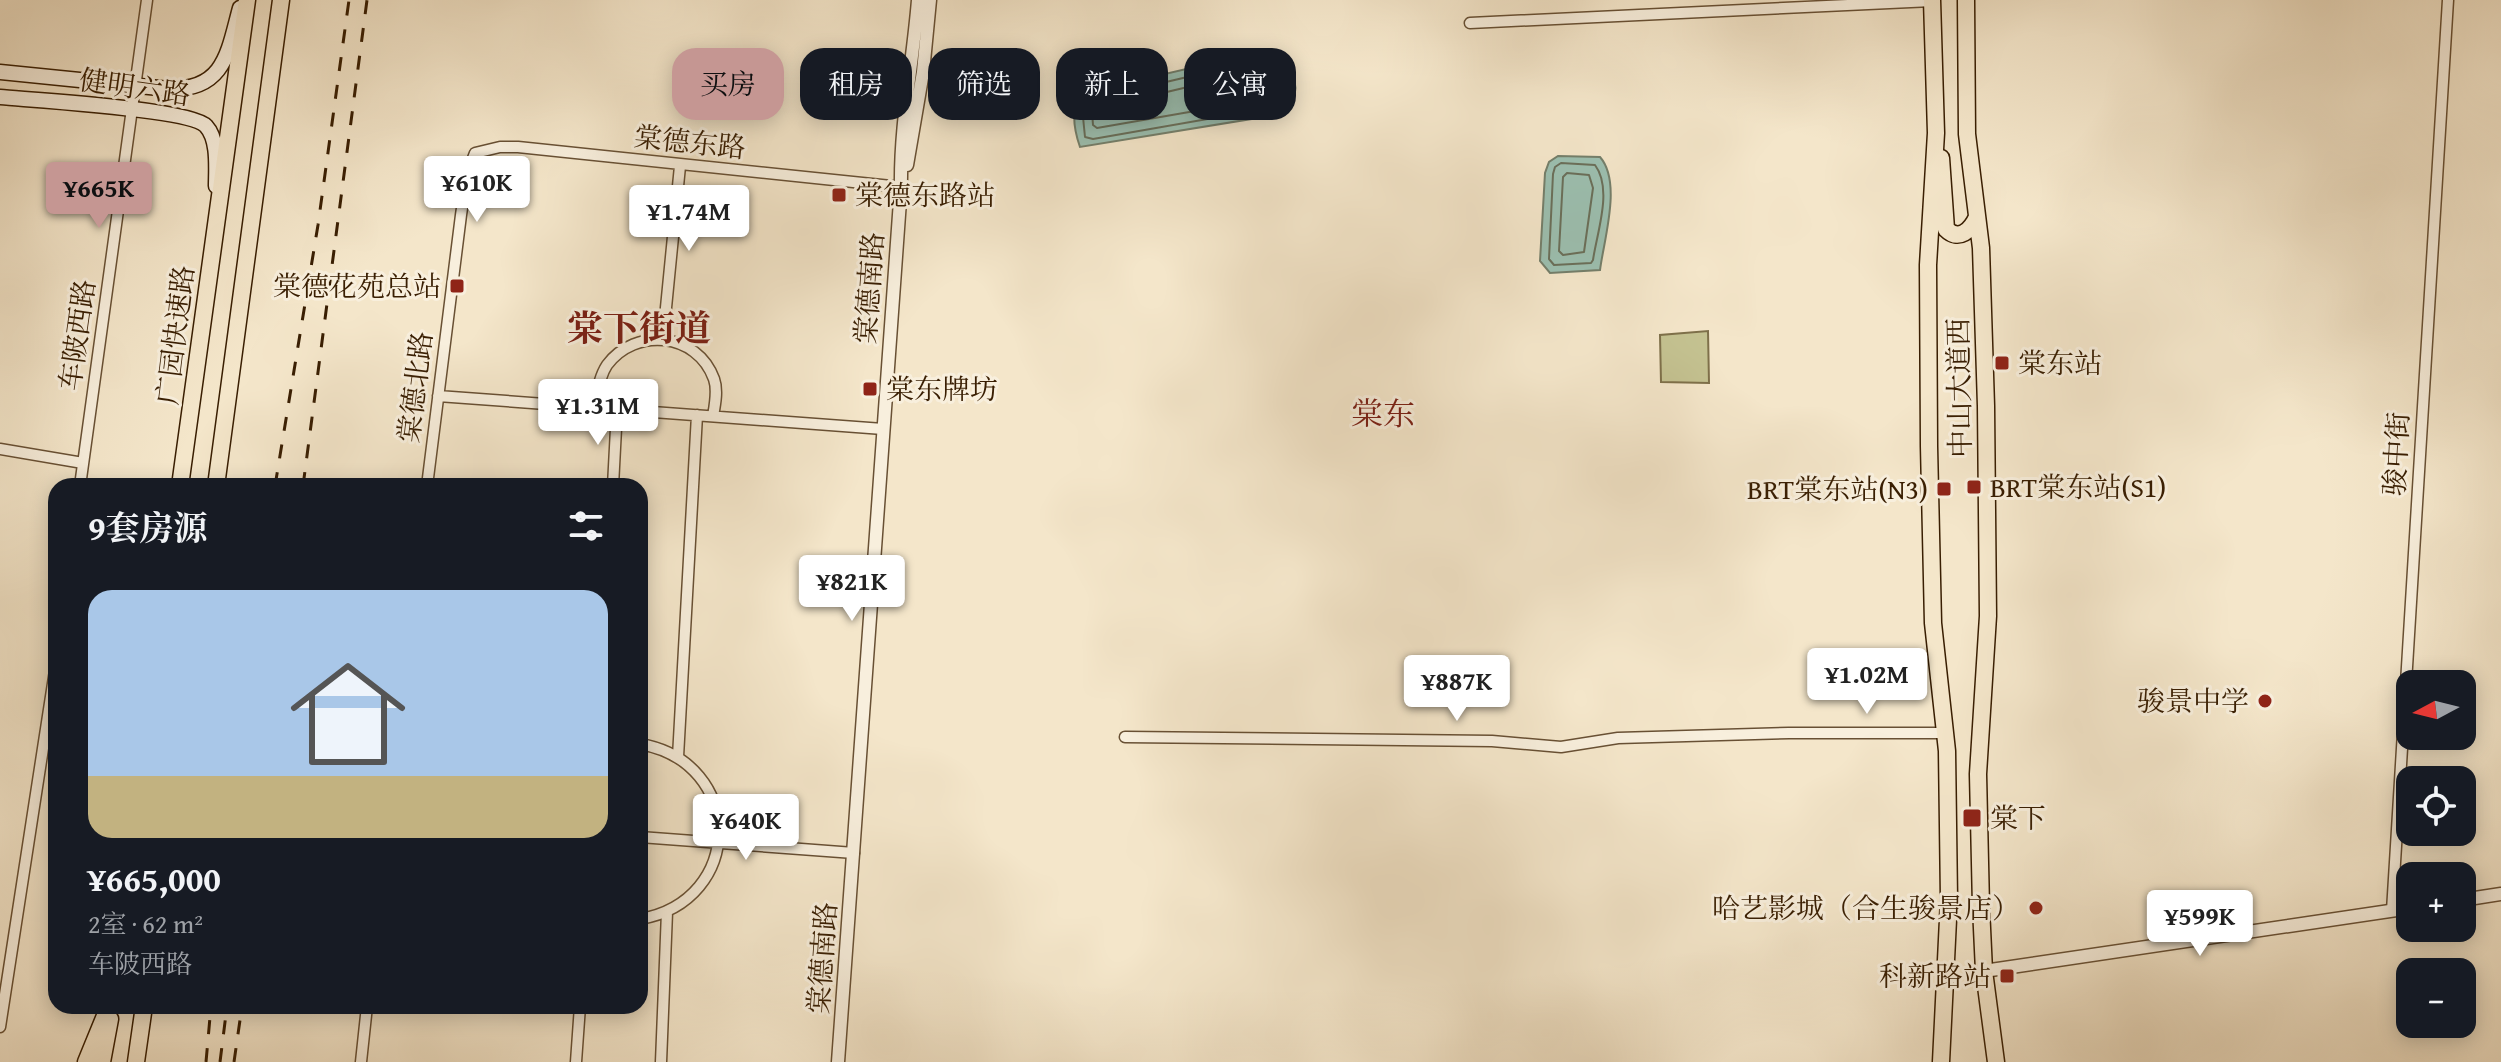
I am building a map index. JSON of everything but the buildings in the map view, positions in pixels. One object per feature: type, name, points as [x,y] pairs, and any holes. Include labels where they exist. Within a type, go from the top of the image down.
[{"type":"highway","name":"广园快速路","points":[[181,478],[245,0]]},
{"type":"highway","points":[[217,478],[281,0]]},
{"type":"highway","name":"中山大道西","points":[[1966,0],[1967,134],[1982,265],[1988,616],[1978,774],[1984,971],[1996,1062]]},
{"type":"highway","name":"中山大道西","points":[[1932,1],[1936,133],[1928,265],[1929,446],[1933,623],[1945,733],[1949,899],[1941,1062]]},
{"type":"highway","points":[[1936,133],[1943,175],[1946,229],[1954,234],[1963,234],[1972,227],[1977,217]]},
{"type":"highway","points":[[86,1062],[107,1014]]},
{"type":"highway","points":[[102,1062],[109,1014]]},
{"type":"highway","points":[[136,1062],[143,1014]]},
{"type":"highway","points":[[144,1014],[145,1062]]},
{"type":"main road","name":"健明六路","points":[[0,72],[181,89],[208,80],[220,70],[245,0]]},
{"type":"main road","name":"健明六路","points":[[0,97],[133,110],[194,119],[205,124],[216,155],[215,227]]},
{"type":"street","name":"车陂西路","points":[[81,478],[147,0]]},
{"type":"street","points":[[901,187],[901,139],[918,0]]},
{"type":"street","points":[[901,187],[923,72],[930,0]]},
{"type":"street","name":"骏中街","points":[[2392,911],[2448,0]]},
{"type":"street","points":[[1470,23],[1932,1]]},
{"type":"street","name":"棠德东路","points":[[475,153],[500,147],[518,147],[901,187]]},
{"type":"street","name":"棠德北路","points":[[428,478],[464,195],[475,153]]},
{"type":"street","points":[[663,338],[680,166]]},
{"type":"street","name":"棠德南路","points":[[838,1062],[901,187]]},
{"type":"street","points":[[594,407],[606,367],[621,351],[646,339],[663,338],[685,345],[705,363],[714,380],[713,416]]},
{"type":"street","points":[[438,396],[883,429]]},
{"type":"street","points":[[613,478],[617,409]]},
{"type":"street","points":[[678,757],[697,415]]},
{"type":"street","points":[[0,449],[83,463]]},
{"type":"street","points":[[0,1027],[48,716]]},
{"type":"street","points":[[1125,737],[1492,741],[1561,747],[1618,738],[1945,733]]},
{"type":"street","points":[[648,746],[678,757],[700,776],[718,816],[719,843],[715,859],[701,885],[680,905],[648,917]]},
{"type":"street","points":[[648,838],[854,853]]},
{"type":"street","points":[[2476,898],[2501,894]]},
{"type":"street","points":[[1984,971],[2396,910]]},
{"type":"street","points":[[661,1062],[667,912]]},
{"type":"street","points":[[361,1062],[366,1014]]},
{"type":"street","points":[[576,1062],[579,1014]]},
{"type":"shaded area","points":[[1708,331],[1709,383],[1661,382],[1660,335]]},
{"type":"water","points":[[1184,70],[1184,120],[1245,120],[1080,147],[1074,120],[1168,120],[1168,73]]},
{"type":"water","points":[[1558,156],[1600,157],[1606,168],[1611,196],[1600,270],[1550,273],[1540,261],[1545,173],[1549,162]]},
{"type":"railway","points":[[276,478],[318,225],[349,0]]},
{"type":"railway","points":[[304,478],[367,0]]},
{"type":"railway","points":[[206,1062],[210,1014]]},
{"type":"railway","points":[[220,1062],[226,1014]]},
{"type":"railway","points":[[234,1062],[241,1014]]},
{"type":"place","name":"棠德东路站","points":[[839,195]]},
{"type":"place","name":"棠德花苑总站","points":[[457,286]]},
{"type":"place","name":"棠东站","points":[[2002,363]]},
{"type":"place","name":"棠东牌坊","points":[[870,389]]},
{"type":"place","name":"BRT棠东站(S1)","points":[[1974,487]]},
{"type":"place","name":"BRT棠东站(N3)","points":[[1944,489]]},
{"type":"place","name":"骏景中学","points":[[2265,701]]},
{"type":"place","name":"棠下","points":[[1972,818]]},
{"type":"place","name":"哈艺影城（合生骏景店）","points":[[2036,908]]},
{"type":"place","name":"科新路站","points":[[2007,976]]},
{"type":"district","name":"棠下街道","points":[[639,328]]},
{"type":"district","name":"棠东","points":[[1383,414]]}]
